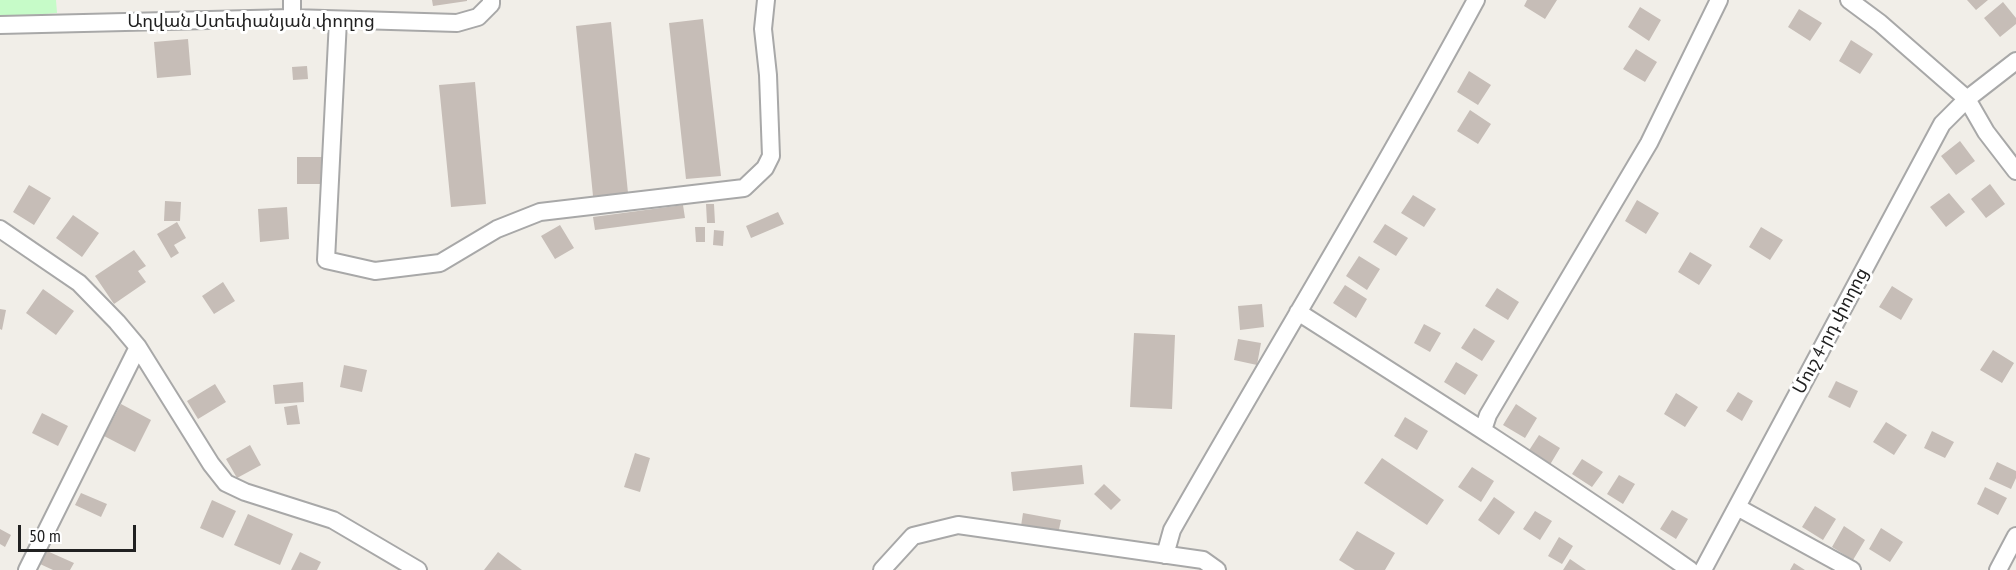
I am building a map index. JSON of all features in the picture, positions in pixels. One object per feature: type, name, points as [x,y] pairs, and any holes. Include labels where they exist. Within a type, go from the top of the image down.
[{"type":"street","points":[[291,18],[292,0]]},
{"type":"street","name":"Աղվան Ստեփանյան փողոց","points":[[0,25],[291,18],[457,23],[478,17],[491,4],[491,0]]},
{"type":"street","points":[[338,20],[326,260],[375,271],[440,263],[496,229],[540,212],[744,188],[765,168],[771,156],[768,75],[763,29],[766,0]]},
{"type":"street","points":[[1165,555],[1172,531],[1412,118],[1476,0]]},
{"type":"street","points":[[1483,430],[1488,415],[1649,143],[1719,0]]},
{"type":"street","points":[[1849,0],[1880,23],[1966,99],[1986,132],[2016,171]]},
{"type":"street","name":"Մուշ 4-րդ փողոց","points":[[1703,570],[1942,124],[1966,99],[2016,61]]},
{"type":"street","points":[[0,228],[80,283],[138,347],[211,464],[226,483],[245,492],[333,520],[409,568]]},
{"type":"street","points":[[1298,312],[1483,430],[1690,570]]},
{"type":"street","points":[[27,570],[138,347]]},
{"type":"street","points":[[1737,507],[1852,570]]},
{"type":"street","points":[[882,570],[913,536],[958,525],[1203,560],[1217,570]]},
{"type":"street","points":[[1998,570],[2016,536]]},
{"type":"green space","points":[[0,0],[56,0],[57,13],[0,18]]},
{"type":"building","points":[[432,0],[467,0],[467,1],[433,6]]},
{"type":"building","points":[[1527,0],[1557,0],[1545,19],[1524,6]]},
{"type":"building","points":[[1967,0],[1988,0],[1976,10]]},
{"type":"building","points":[[2003,2],[2016,18],[2016,24],[2000,37],[1984,18]]},
{"type":"building","points":[[1640,7],[1661,20],[1649,41],[1628,27]]},
{"type":"building","points":[[1799,9],[1822,23],[1810,41],[1788,27]]},
{"type":"building","points":[[703,19],[721,176],[686,179],[669,23]]},
{"type":"building","points":[[611,22],[628,193],[593,196],[576,26]]},
{"type":"building","points":[[188,39],[191,75],[157,78],[154,42]]},
{"type":"building","points":[[1851,40],[1873,54],[1860,74],[1839,61]]},
{"type":"building","points":[[1636,49],[1657,62],[1645,82],[1623,69]]},
{"type":"building","points":[[307,66],[308,79],[293,80],[292,67]]},
{"type":"building","points":[[1469,71],[1491,85],[1478,105],[1457,92]]},
{"type":"building","points":[[475,82],[486,204],[451,207],[439,85]]},
{"type":"building","points":[[1470,110],[1491,124],[1478,144],[1457,131]]},
{"type":"building","points":[[1960,141],[1975,161],[1956,175],[1941,156]]},
{"type":"building","points":[[297,157],[322,157],[321,184],[297,184]]},
{"type":"building","points":[[1990,184],[2005,204],[1986,218],[1971,199]]},
{"type":"building","points":[[29,185],[51,198],[34,225],[13,212]]},
{"type":"building","points":[[1949,193],[1965,212],[1946,227],[1930,207]]},
{"type":"building","points":[[1413,195],[1436,209],[1424,227],[1401,213]]},
{"type":"building","points":[[1637,200],[1659,213],[1646,234],[1625,221]]},
{"type":"building","points":[[165,201],[181,202],[180,221],[164,221]]},
{"type":"building","points":[[706,204],[714,204],[715,223],[707,223]]},
{"type":"building","points":[[683,205],[685,218],[595,230],[593,217]]},
{"type":"building","points":[[287,207],[289,239],[260,242],[258,209]]},
{"type":"building","points":[[778,212],[784,224],[751,238],[746,226]]},
{"type":"building","points":[[73,215],[99,233],[82,257],[56,238]]},
{"type":"building","points":[[177,222],[186,238],[174,245],[179,253],[171,258],[157,234]]},
{"type":"building","points":[[1385,224],[1408,238],[1396,256],[1373,242]]},
{"type":"building","points":[[560,225],[574,248],[555,259],[541,236]]},
{"type":"building","points":[[695,227],[705,227],[705,242],[696,242]]},
{"type":"building","points":[[1761,227],[1783,240],[1770,260],[1749,247]]},
{"type":"building","points":[[714,230],[724,231],[723,246],[713,245]]},
{"type":"building","points":[[134,250],[146,266],[138,271],[146,282],[114,304],[95,276]]},
{"type":"building","points":[[1690,252],[1712,265],[1699,285],[1678,272]]},
{"type":"building","points":[[1359,256],[1380,269],[1367,290],[1346,276]]},
{"type":"building","points":[[223,282],[235,301],[214,314],[202,296]]},
{"type":"building","points":[[1345,285],[1367,299],[1356,318],[1333,303]]},
{"type":"building","points":[[1892,286],[1913,299],[1901,320],[1879,307]]},
{"type":"building","points":[[1497,288],[1519,302],[1508,320],[1485,306]]},
{"type":"building","points":[[43,289],[74,311],[56,335],[26,313]]},
{"type":"building","points":[[1262,304],[1264,327],[1240,330],[1238,306]]},
{"type":"building","points":[[0,309],[6,310],[2,330],[0,329]]},
{"type":"building","points":[[1424,324],[1441,333],[1430,352],[1414,343]]},
{"type":"building","points":[[1474,328],[1495,341],[1482,361],[1461,348]]},
{"type":"building","points":[[1134,333],[1175,335],[1172,409],[1130,407]]},
{"type":"building","points":[[1238,339],[1261,343],[1257,365],[1234,360]]},
{"type":"building","points":[[1993,350],[2014,363],[2002,383],[1980,370]]},
{"type":"building","points":[[1456,362],[1478,375],[1465,395],[1444,382]]},
{"type":"building","points":[[344,365],[367,370],[362,392],[340,387]]},
{"type":"building","points":[[1836,381],[1858,391],[1850,408],[1828,397]]},
{"type":"building","points":[[303,382],[304,402],[275,404],[273,385]]},
{"type":"building","points":[[215,384],[226,402],[198,419],[187,401]]},
{"type":"building","points":[[1738,392],[1753,401],[1742,421],[1726,411]]},
{"type":"building","points":[[1676,393],[1698,407],[1685,427],[1664,414]]},
{"type":"building","points":[[121,404],[151,420],[135,452],[104,436]]},
{"type":"building","points":[[1516,404],[1537,418],[1525,438],[1503,425]]},
{"type":"building","points":[[297,405],[300,424],[287,425],[284,407]]},
{"type":"building","points":[[42,413],[68,426],[58,446],[32,433]]},
{"type":"building","points":[[1405,417],[1428,431],[1417,450],[1394,436]]},
{"type":"building","points":[[1886,422],[1907,435],[1894,455],[1873,442]]},
{"type":"building","points":[[1932,431],[1954,442],[1945,458],[1924,448]]},
{"type":"building","points":[[1539,435],[1560,448],[1548,468],[1526,455]]},
{"type":"building","points":[[250,445],[261,465],[237,478],[226,459]]},
{"type":"building","points":[[635,453],[650,458],[640,492],[624,487]]},
{"type":"building","points":[[1382,458],[1444,500],[1427,525],[1364,483]]},
{"type":"building","points":[[1582,459],[1603,472],[1592,487],[1572,474]]},
{"type":"building","points":[[1997,462],[2016,471],[2016,478],[2011,489],[1989,479]]},
{"type":"building","points":[[1082,465],[1084,484],[1013,491],[1011,472]]},
{"type":"building","points":[[1472,467],[1494,481],[1481,502],[1458,487]]},
{"type":"building","points":[[1619,475],[1635,484],[1623,504],[1607,494]]},
{"type":"building","points":[[1104,484],[1121,500],[1111,510],[1094,494]]},
{"type":"building","points":[[1985,487],[2007,498],[1998,515],[1977,504]]},
{"type":"building","points":[[81,493],[107,504],[101,517],[75,505]]},
{"type":"building","points":[[1494,497],[1515,512],[1499,535],[1478,520]]},
{"type":"building","points":[[212,500],[236,511],[223,538],[200,528]]},
{"type":"building","points":[[1815,506],[1836,519],[1823,540],[1802,527]]},
{"type":"building","points":[[1672,510],[1688,519],[1676,539],[1660,529]]},
{"type":"building","points":[[1535,511],[1552,521],[1540,540],[1523,529]]},
{"type":"building","points":[[1023,513],[1061,520],[1058,534],[1021,526]]},
{"type":"building","points":[[248,514],[293,534],[280,565],[234,545]]},
{"type":"building","points":[[1844,526],[1865,540],[1853,560],[1832,547]]},
{"type":"building","points":[[1881,528],[1903,542],[1890,562],[1869,549]]},
{"type":"building","points":[[0,529],[11,535],[5,547],[0,544]]},
{"type":"building","points":[[1357,531],[1395,553],[1385,570],[1355,570],[1339,560]]},
{"type":"building","points":[[1559,537],[1573,546],[1562,564],[1548,556]]},
{"type":"building","points":[[47,551],[74,563],[70,570],[53,570],[40,564]]},
{"type":"building","points":[[300,552],[321,562],[317,570],[291,570]]},
{"type":"building","points":[[498,552],[522,570],[484,570]]},
{"type":"building","points":[[1570,559],[1586,570],[1563,570]]},
{"type":"building","points":[[1794,563],[1805,570],[1790,570]]}]
